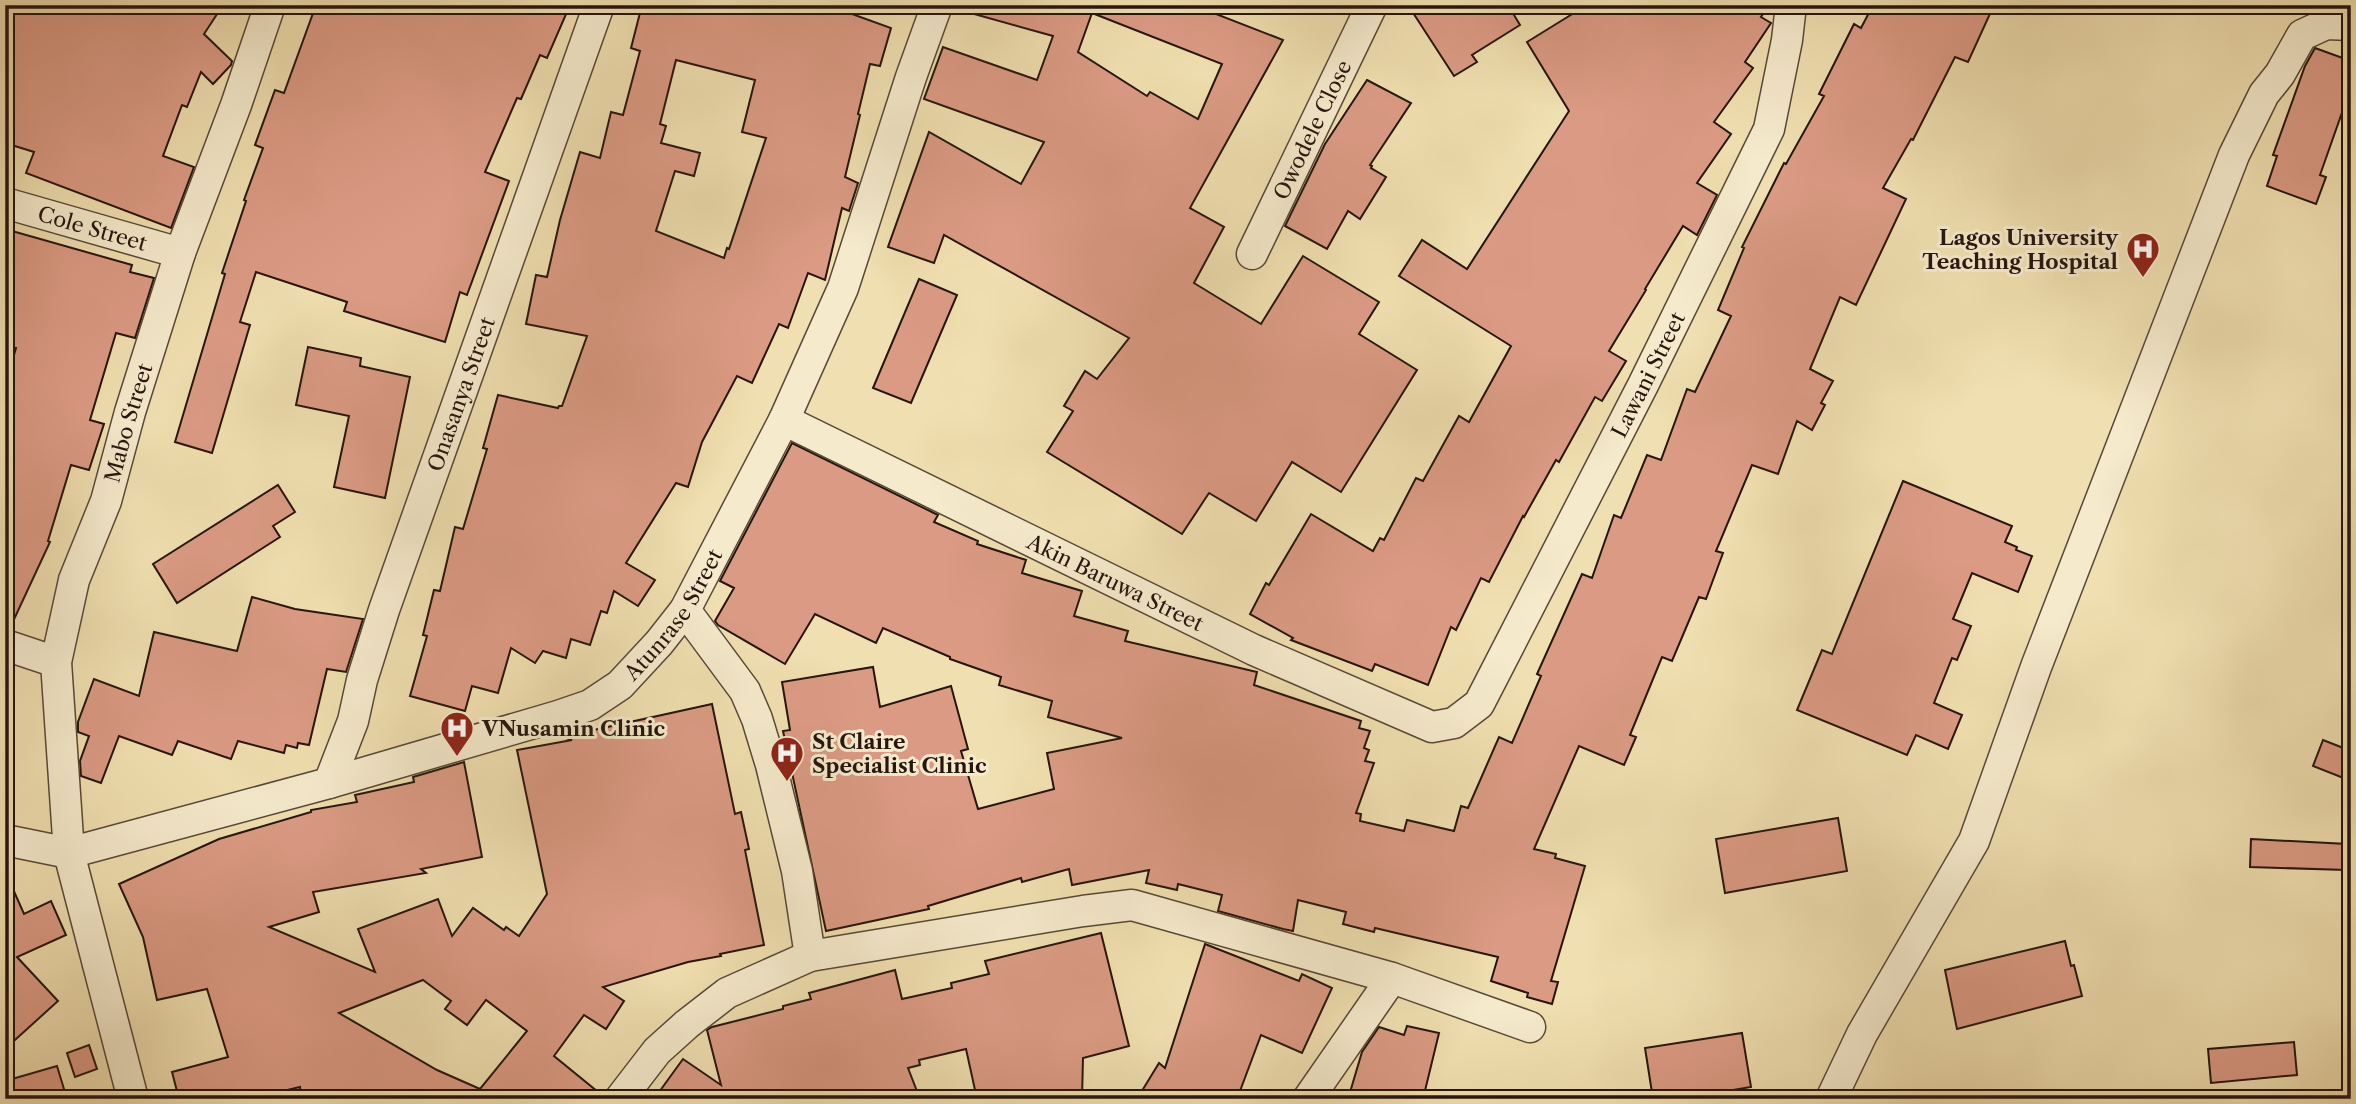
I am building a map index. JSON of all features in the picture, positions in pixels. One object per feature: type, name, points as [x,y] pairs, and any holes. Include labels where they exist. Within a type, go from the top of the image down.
[{"type":"street","name":"Mabo Street","points":[[133,1099],[69,853],[56,663],[74,580],[106,500],[130,412],[180,253],[236,105],[270,5]]},
{"type":"street","name":"Onasanya Street","points":[[329,783],[353,721],[362,680],[384,610],[599,5]]},
{"type":"street","name":"Atunrase Street","points":[[69,853],[329,783],[558,716],[590,705],[620,685],[685,610],[784,420],[843,288],[937,5]]},
{"type":"street","name":"Owodele Close","points":[[1252,254],[1372,5]]},
{"type":"street","name":"Lawani Street","points":[[1454,723],[1479,704],[1643,385],[1769,129],[1787,40],[1791,5]]},
{"type":"street","points":[[1831,1099],[1869,1022],[1974,841],[2036,667],[2234,155],[2264,94],[2280,74],[2302,35],[2326,24],[2351,25]]},
{"type":"street","name":"Cole Street","points":[[5,203],[180,253]]},
{"type":"street","name":"Akin Baruwa Street","points":[[784,420],[1254,650],[1432,727],[1454,723]]},
{"type":"street","points":[[685,610],[739,683],[757,719],[786,821],[797,871],[810,957]]},
{"type":"street","points":[[5,645],[56,663]]},
{"type":"street","points":[[5,840],[69,853]]},
{"type":"street","points":[[620,1099],[657,1051],[727,993],[810,957],[1132,905],[1392,978],[1530,1027]]},
{"type":"street","points":[[1308,1099],[1392,978]]},
{"type":"building","points":[[5,5],[223,5],[204,34],[232,61],[231,65],[213,84],[201,72],[187,107],[182,105],[163,156],[194,167],[171,228],[26,173],[34,152],[5,143]]},
{"type":"building","points":[[316,5],[570,5],[547,58],[540,55],[521,99],[517,98],[485,172],[509,181],[467,295],[460,292],[445,342],[344,311],[347,302],[256,272],[240,322],[250,325],[212,453],[175,442],[225,274],[222,273],[263,148],[255,145],[275,90],[284,93]]},
{"type":"building","points":[[642,5],[842,5],[841,10],[891,28],[880,66],[870,64],[845,177],[858,183],[849,211],[842,208],[825,280],[808,273],[788,328],[779,324],[752,383],[737,376],[702,442],[688,487],[676,483],[626,563],[655,580],[638,606],[614,591],[607,613],[601,611],[590,645],[571,639],[566,658],[543,651],[535,663],[511,648],[498,693],[472,686],[465,711],[410,696],[427,636],[423,635],[434,590],[440,591],[455,527],[463,529],[487,449],[483,448],[498,395],[558,408],[562,406],[587,336],[526,324],[536,275],[547,277],[580,152],[600,158],[611,112],[623,115],[640,51],[631,48]],"holes":[[[676,60],[755,80],[742,132],[766,138],[724,258],[656,231],[675,171],[694,176],[700,153],[661,143],[666,126],[660,124]]]},
{"type":"building","points":[[968,5],[1193,5],[1283,40],[1190,208],[1224,227],[1194,283],[1261,324],[1303,256],[1379,302],[1359,334],[1417,370],[1341,492],[1292,462],[1256,521],[1209,493],[1182,534],[1047,452],[1073,411],[1064,406],[1085,371],[1097,379],[1129,338],[944,235],[934,263],[888,247],[929,132],[1021,184],[1044,142],[924,99],[943,47],[1037,80],[1053,36],[967,12]],"holes":[[[1092,13],[1222,64],[1198,119],[1150,92],[1147,96],[1078,52]]]},
{"type":"building","points":[[1408,5],[1508,5],[1520,25],[1472,55],[1477,62],[1454,76]]},
{"type":"building","points":[[1587,5],[1769,5],[1761,17],[1771,23],[1745,62],[1753,68],[1714,122],[1731,134],[1697,183],[1717,195],[1697,235],[1683,226],[1645,289],[1609,351],[1626,361],[1602,401],[1595,397],[1559,462],[1556,460],[1523,516],[1489,582],[1481,578],[1456,630],[1451,627],[1428,685],[1375,664],[1372,671],[1291,640],[1293,638],[1250,614],[1266,583],[1269,585],[1311,514],[1373,551],[1380,538],[1384,540],[1416,478],[1423,481],[1459,416],[1469,422],[1511,346],[1399,276],[1422,240],[1467,269],[1569,111],[1527,42]]},
{"type":"building","points":[[1873,5],[1994,5],[1968,62],[1955,57],[1913,140],[1911,139],[1883,188],[1906,199],[1856,305],[1840,297],[1810,369],[1833,381],[1821,403],[1825,405],[1812,430],[1797,421],[1778,474],[1752,465],[1716,551],[1723,553],[1706,599],[1699,597],[1672,661],[1662,657],[1630,735],[1636,737],[1624,765],[1579,746],[1534,849],[1556,854],[1555,858],[1585,866],[1551,981],[1558,982],[1552,1004],[1527,997],[1528,993],[1491,981],[1498,957],[1375,928],[1374,932],[1343,924],[1346,912],[1298,900],[1293,931],[1283,929],[1218,911],[1222,895],[1178,884],[1177,890],[1146,883],[1149,870],[1072,885],[1069,869],[1022,882],[1021,878],[928,906],[929,909],[826,931],[783,731],[790,730],[782,682],[873,667],[880,707],[951,686],[968,749],[961,751],[978,809],[1054,789],[1047,753],[1122,738],[1048,717],[1052,701],[999,685],[1001,677],[950,659],[883,628],[876,643],[815,614],[785,664],[718,625],[715,621],[734,588],[720,581],[792,443],[938,515],[934,522],[978,541],[977,544],[1026,560],[1022,573],[1082,591],[1074,616],[1128,631],[1125,641],[1257,672],[1254,685],[1361,721],[1359,728],[1370,731],[1364,748],[1369,750],[1365,761],[1374,763],[1356,813],[1361,814],[1360,821],[1404,831],[1407,820],[1454,831],[1461,806],[1468,808],[1499,737],[1512,743],[1541,676],[1537,674],[1582,574],[1592,578],[1614,515],[1621,518],[1647,455],[1661,460],[1687,389],[1695,392],[1731,316],[1718,310],[1744,248],[1742,247],[1784,163],[1786,164],[1824,96],[1819,94],[1854,24],[1861,28]]},
{"type":"building","points":[[2315,48],[2351,61],[2351,87],[2320,175],[2326,177],[2316,204],[2267,186],[2277,156],[2273,155],[2305,66]]},
{"type":"building","points":[[1367,80],[1411,103],[1370,165],[1386,177],[1360,219],[1348,211],[1327,249],[1285,226],[1325,144]]},
{"type":"building","points":[[5,229],[132,265],[130,272],[154,278],[135,338],[116,333],[90,420],[104,424],[89,470],[71,465],[48,541],[50,542],[10,628],[5,628],[5,386],[16,348],[5,346]]},
{"type":"building","points":[[919,279],[957,295],[911,403],[873,388]]},
{"type":"building","points":[[308,347],[361,358],[360,366],[410,377],[385,498],[334,487],[349,416],[296,405]]},
{"type":"building","points":[[1903,481],[2012,526],[2005,542],[2032,556],[2018,592],[1972,573],[1953,619],[1971,626],[1957,660],[1952,658],[1934,703],[1962,715],[1948,749],[1916,735],[1907,755],[1797,710],[1822,650],[1832,654]]},
{"type":"building","points":[[278,485],[295,512],[273,526],[280,537],[177,603],[153,564]]},
{"type":"building","points":[[252,597],[295,609],[363,619],[346,672],[327,669],[309,745],[298,743],[297,748],[286,745],[284,753],[238,741],[231,759],[178,741],[172,755],[119,736],[101,783],[81,776],[80,761],[89,736],[78,732],[78,722],[94,679],[139,696],[154,632],[237,651]]},
{"type":"building","points":[[712,704],[735,814],[741,812],[749,849],[745,850],[764,945],[688,962],[603,987],[624,1001],[606,1029],[584,1015],[554,1056],[603,1096],[603,1099],[344,1099],[348,1092],[301,1097],[300,1087],[249,1099],[179,1099],[172,1072],[228,1057],[207,989],[157,1000],[143,937],[119,884],[219,839],[311,810],[357,802],[355,795],[414,782],[413,777],[464,762],[482,857],[421,869],[426,873],[313,892],[319,912],[269,927],[375,972],[358,929],[438,899],[452,936],[473,908],[504,930],[506,927],[519,936],[547,894],[517,750],[572,740],[562,737]],"holes":[[[423,980],[451,1001],[445,1009],[467,1025],[486,1000],[527,1031],[480,1089],[437,1070],[339,1013]]]},
{"type":"building","points":[[2323,740],[2351,751],[2351,781],[2313,766]]},
{"type":"building","points":[[1838,818],[1847,871],[1725,893],[1716,839]]},
{"type":"building","points":[[2251,839],[2347,844],[2346,870],[2250,867]]},
{"type":"building","points":[[5,871],[24,914],[51,901],[66,935],[17,957],[58,1001],[5,1049]]},
{"type":"building","points":[[1101,933],[1129,1046],[1083,1058],[1082,1099],[977,1099],[966,1049],[919,1060],[920,1065],[908,1068],[920,1099],[654,1099],[683,1059],[721,1085],[707,1030],[712,1027],[783,1009],[783,1006],[811,999],[809,993],[895,970],[902,999],[952,988],[951,983],[989,974],[985,961]]},
{"type":"building","points":[[2065,941],[2082,996],[1957,1029],[1945,970]]},
{"type":"building","points":[[1205,944],[1299,981],[1302,974],[1332,988],[1302,1053],[1261,1035],[1237,1099],[1137,1099],[1159,1063],[1165,1068]]},
{"type":"building","points":[[1407,1026],[1439,1033],[1423,1099],[1348,1099],[1362,1052],[1379,1027],[1404,1035]]},
{"type":"building","points":[[1742,1033],[1751,1087],[1679,1099],[1653,1099],[1645,1048]]},
{"type":"building","points":[[2294,1042],[2297,1075],[2211,1083],[2208,1049]]},
{"type":"building","points":[[89,1045],[97,1069],[75,1077],[67,1053]]},
{"type":"building","points":[[57,1066],[67,1099],[5,1099],[5,1081]]},
{"type":"place","name":"Lagos University Teaching Hospital","points":[[2143,279]]},
{"type":"place","name":"VNusamin Clinic","points":[[457,758]]},
{"type":"place","name":"St Claire Specialist Clinic","points":[[787,783]]}]
